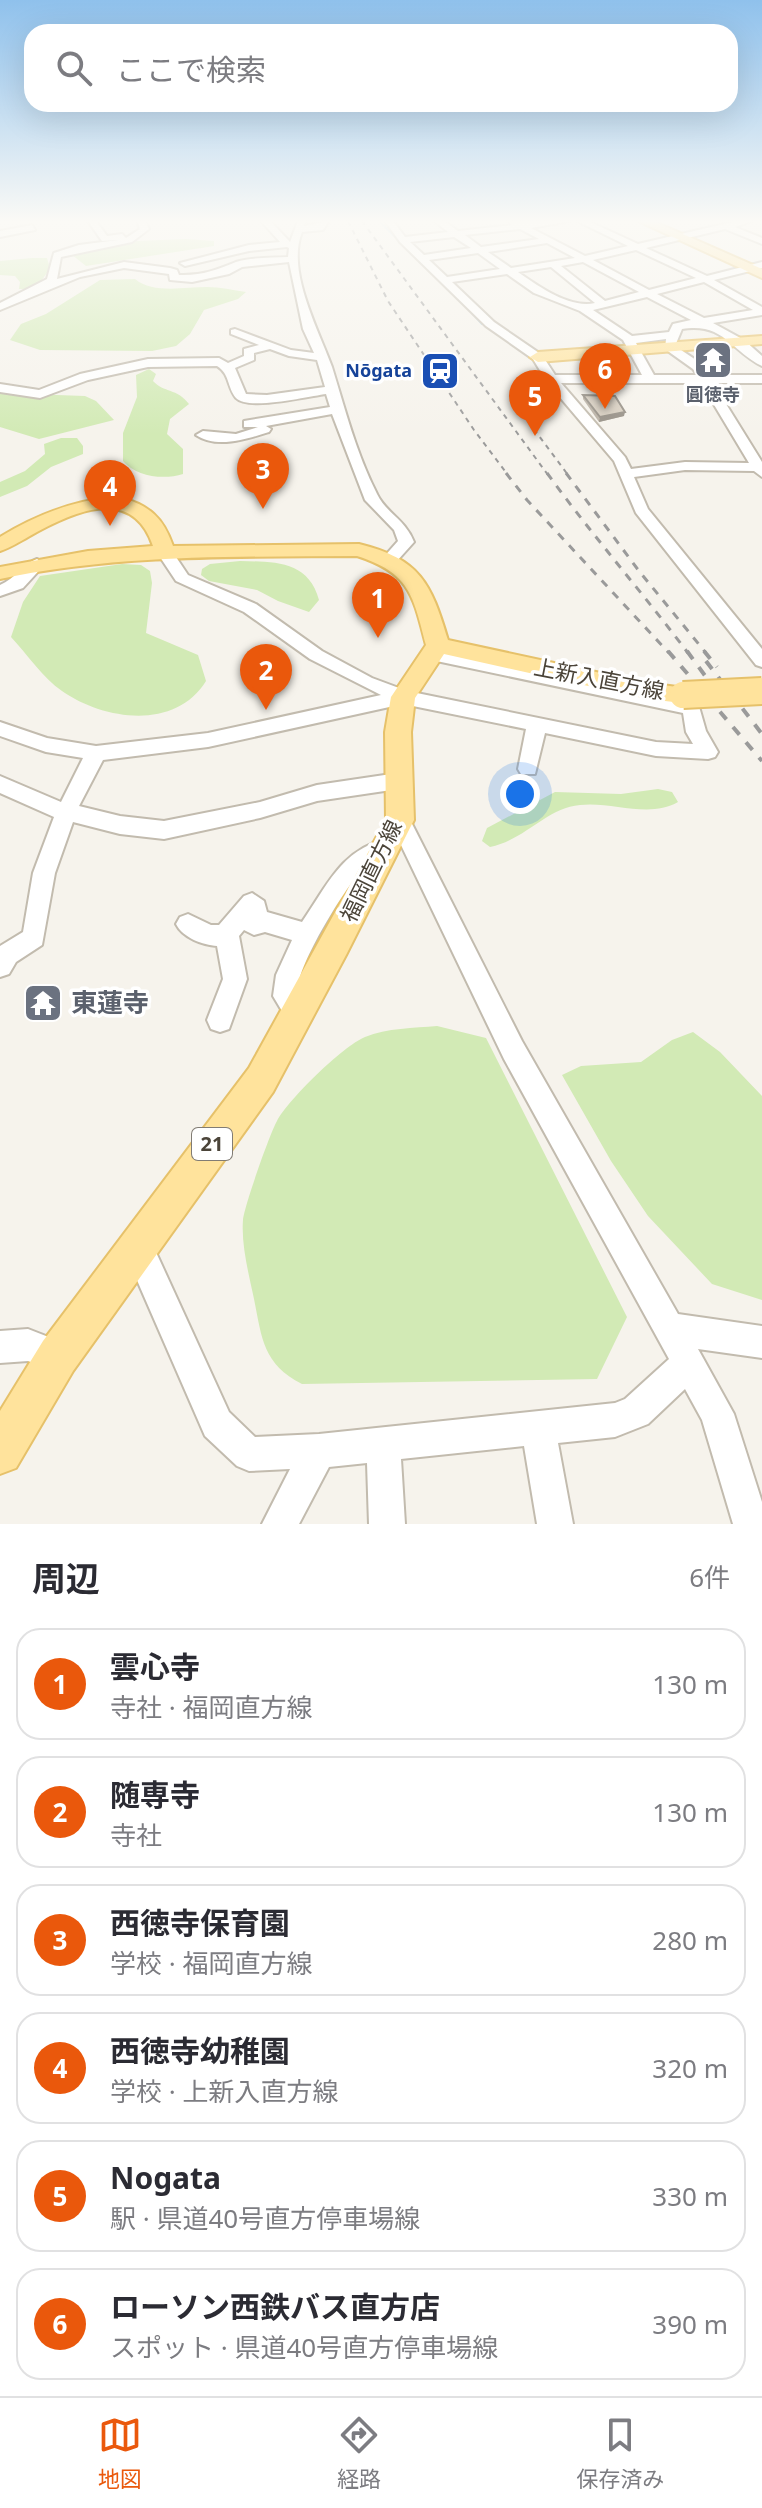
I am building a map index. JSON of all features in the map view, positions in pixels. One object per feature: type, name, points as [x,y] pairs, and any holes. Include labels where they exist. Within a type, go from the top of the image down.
[{"type":"main road","points":[[538,357],[671,341],[762,340]]},
{"type":"main road","points":[[0,545],[46,519],[97,503],[117,502],[138,507],[154,518],[166,554]]},
{"type":"main road","points":[[0,573],[37,564],[166,554],[359,550],[390,559],[418,583],[435,650]]},
{"type":"main road","name":"福岡直方線","points":[[0,1452],[58,1356],[138,1248],[172,1196],[261,1080],[393,834],[398,732],[403,697],[435,650]]},
{"type":"main road","name":"上新入直方線","points":[[435,650],[647,691],[683,695],[762,691]]},
{"type":"street","points":[[2,306],[33,292]]},
{"type":"street","points":[[301,292],[309,329],[333,389],[343,433],[372,500],[401,528],[406,542],[390,559]]},
{"type":"street","points":[[459,292],[490,324],[538,357],[551,379],[620,460],[641,510],[762,661]]},
{"type":"street","points":[[541,292],[584,309],[633,345],[651,380]]},
{"type":"street","points":[[588,292],[603,304]]},
{"type":"street","points":[[584,309],[651,292]]},
{"type":"street","points":[[651,292],[740,342],[762,362]]},
{"type":"street","points":[[728,292],[762,312]]},
{"type":"street","points":[[761,469],[698,367],[671,341],[677,326],[762,312]]},
{"type":"street","points":[[235,332],[295,355],[322,357]]},
{"type":"street","points":[[228,367],[248,360],[248,351],[274,345]]},
{"type":"street","points":[[0,388],[40,394],[84,377],[157,362],[219,362],[228,367],[241,396],[267,399],[333,389]]},
{"type":"street","points":[[551,379],[756,380],[762,393]]},
{"type":"street","points":[[267,399],[278,421]]},
{"type":"street","points":[[203,435],[237,438],[264,430],[256,424],[336,409]]},
{"type":"street","points":[[628,474],[685,466],[761,469]]},
{"type":"street","points":[[166,554],[182,578],[250,608],[316,655],[366,682],[403,697],[656,749],[708,752],[696,732],[691,708],[435,650]]},
{"type":"street","points":[[0,591],[17,584],[37,564]]},
{"type":"street","points":[[0,729],[46,745],[96,753],[208,740],[403,697]]},
{"type":"street","points":[[528,769],[537,725]]},
{"type":"street","points":[[0,966],[8,954],[34,938],[44,873],[67,810],[96,753]]},
{"type":"street","points":[[0,784],[53,808],[120,825],[164,830],[260,810],[317,793],[398,781]]},
{"type":"street","points":[[297,1013],[285,996],[288,975],[307,934],[353,865],[393,834],[717,1414],[751,1524]]},
{"type":"street","points":[[188,924],[208,935],[227,934],[252,903],[256,908],[252,924],[265,922],[307,934]]},
{"type":"street","points":[[220,1020],[235,979],[227,934]]},
{"type":"street","points":[[138,1248],[217,1424],[249,1454],[319,1451],[615,1420],[636,1412],[690,1362]]},
{"type":"street","points":[[672,1329],[762,1342]]},
{"type":"street","points":[[0,1347],[28,1345],[58,1356]]},
{"type":"street","points":[[538,1428],[555,1524]]},
{"type":"street","points":[[383,1445],[387,1524]]},
{"type":"street","points":[[280,1524],[319,1451]]},
{"type":"green space","points":[[81,292],[246,292],[238,299],[204,310],[190,334],[176,346],[152,351],[40,350],[10,340],[21,324],[46,314]]},
{"type":"green space","points":[[149,369],[156,374],[153,381],[157,385],[180,395],[189,404],[170,419],[167,434],[183,449],[183,474],[151,476],[135,471],[123,461],[123,433],[137,397],[136,375]]},
{"type":"green space","points":[[0,393],[85,396],[96,401],[114,420],[39,439],[0,427]]},
{"type":"green space","points":[[61,438],[77,438],[83,446],[83,454],[51,467],[27,486],[0,497],[0,482],[25,471],[45,454],[44,444]]},
{"type":"green space","points":[[240,561],[277,563],[298,570],[314,587],[319,600],[309,612],[257,590],[209,581],[201,575],[202,569],[210,564]]},
{"type":"green space","points":[[122,564],[141,565],[150,571],[152,583],[146,633],[198,655],[206,681],[193,697],[159,714],[119,714],[79,701],[48,679],[11,637],[23,602],[40,576]]},
{"type":"green space","points":[[658,789],[672,792],[678,802],[655,809],[592,804],[568,807],[503,843],[490,847],[482,841],[487,828],[555,792],[621,794]]},
{"type":"green space","points":[[437,1026],[486,1038],[627,1317],[597,1379],[302,1384],[279,1368],[266,1349],[246,1260],[243,1220],[277,1121],[317,1074],[355,1042],[382,1032]]},
{"type":"green space","points":[[693,1032],[720,1052],[762,1096],[762,1300],[712,1284],[648,1216],[611,1161],[562,1075],[581,1066],[641,1062],[672,1040]]},
{"type":"building","points":[[583,395],[615,396],[625,412],[600,417]]},
{"type":"waterway","points":[[462,302],[482,324]]},
{"type":"railway","points":[[384,292],[474,430],[508,475]]},
{"type":"railway","points":[[414,292],[548,475]]},
{"type":"railway","points":[[522,413],[568,475]]},
{"type":"railway","points":[[506,473],[527,500],[669,653]]},
{"type":"railway","points":[[547,473],[688,653]]},
{"type":"railway","points":[[566,473],[639,571],[706,653]]},
{"type":"railway","points":[[668,651],[762,761]]},
{"type":"railway","points":[[687,651],[706,677]]},
{"type":"railway","points":[[704,651],[717,667]]},
{"type":"railway","points":[[706,661],[762,734]]},
{"type":"place","name":"圓徳寺","points":[[713,360]]},
{"type":"place","name":"Nōgata","points":[[440,371]]},
{"type":"place","name":"ローソン西鉄バス直方店","points":[[605,409]]},
{"type":"place","name":"Nogata","points":[[535,436]]},
{"type":"place","name":"西徳寺保育園","points":[[263,509]]},
{"type":"place","name":"西徳寺幼稚園","points":[[110,526]]},
{"type":"place","name":"雲心寺","points":[[378,638]]},
{"type":"place","name":"随専寺","points":[[266,710]]},
{"type":"place","name":"東蓮寺","points":[[43,1003]]}]
